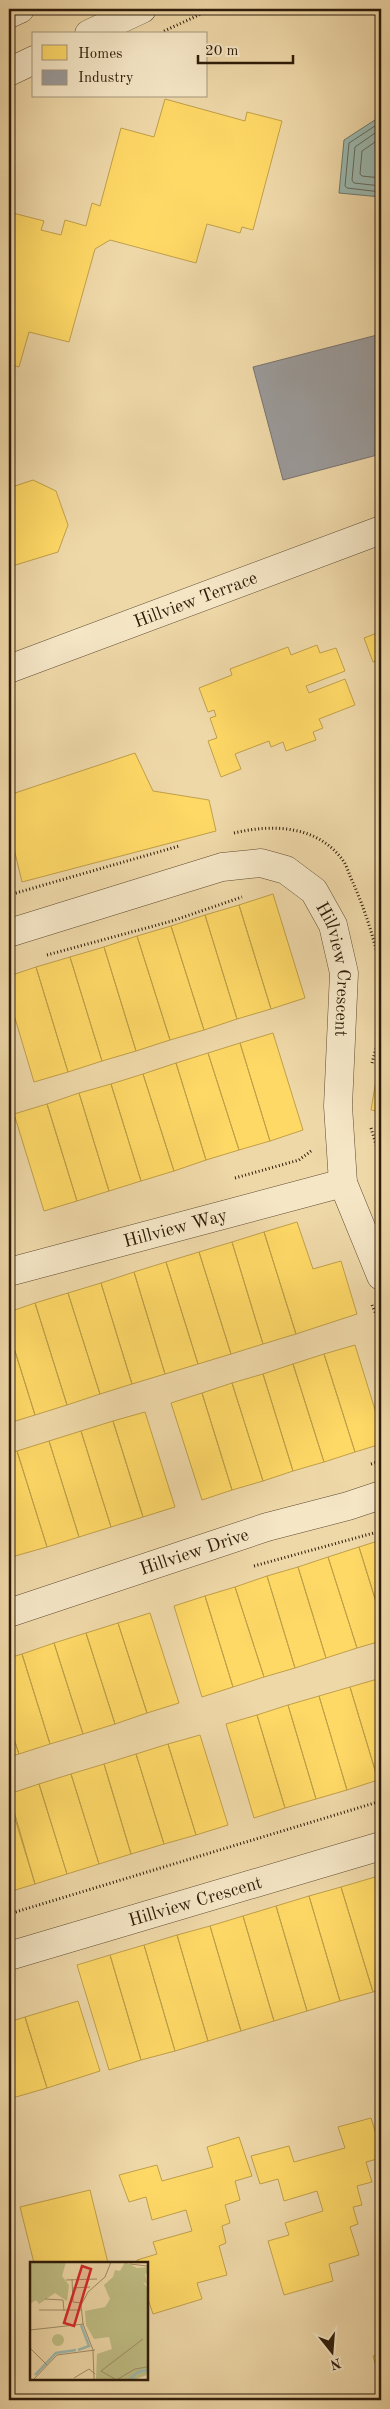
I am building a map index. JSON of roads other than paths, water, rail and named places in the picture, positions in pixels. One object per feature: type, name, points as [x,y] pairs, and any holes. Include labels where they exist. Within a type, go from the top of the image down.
[{"type":"street","points":[[9,14],[20,9]]},
{"type":"street","points":[[93,32],[142,9]]},
{"type":"street","points":[[9,72],[32,61]]},
{"type":"street","name":"Hillview Terrace","points":[[9,669],[381,530]]},
{"type":"street","name":"Hillview Crescent","points":[[9,933],[222,867],[260,863],[286,870],[314,891],[333,925],[344,973],[338,1106],[343,1182],[375,1288]]},
{"type":"street","name":"Hillview Way","points":[[9,1272],[343,1182]]},
{"type":"street","name":"Hillview Drive","points":[[9,1613],[267,1527],[348,1506],[381,1495]]},
{"type":"street","name":"Hillview Crescent","points":[[9,1956],[381,1846]]},
{"type":"water","points":[[381,116],[381,197],[339,193],[344,140]]}]
